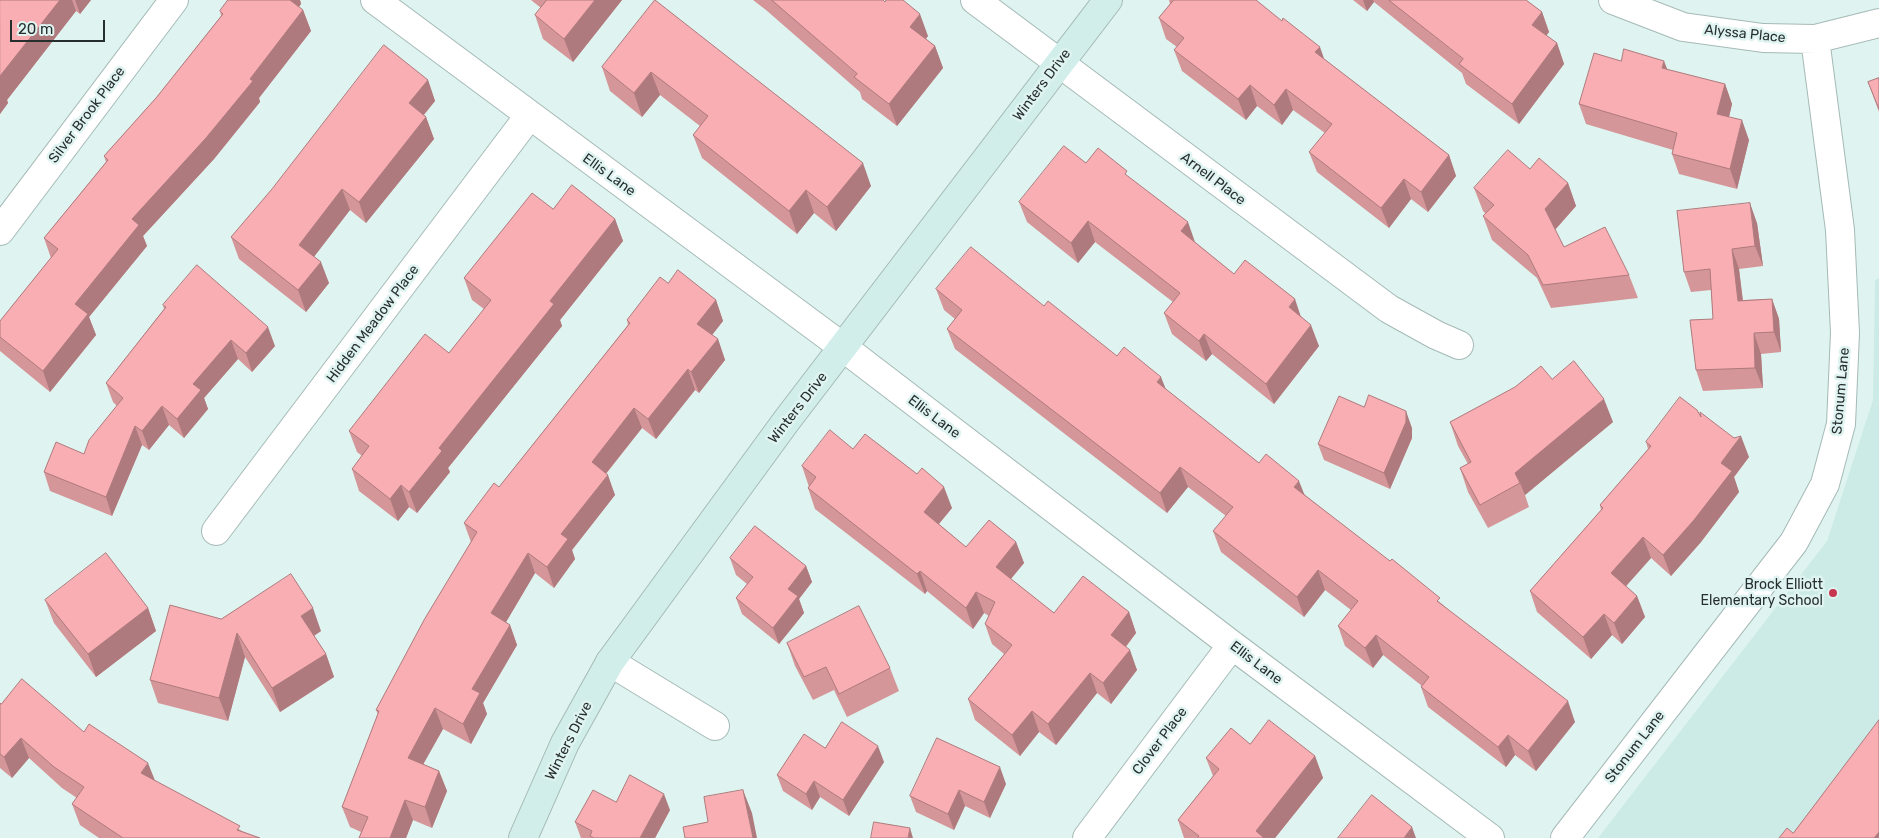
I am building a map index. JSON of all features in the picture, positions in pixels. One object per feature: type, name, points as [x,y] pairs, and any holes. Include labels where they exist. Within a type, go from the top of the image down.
[{"type":"street","name":"Silver Brook Place","points":[[0,230],[174,0]]},
{"type":"street","name":"Ellis Lane","points":[[375,0],[844,348],[1232,645],[1490,838]]},
{"type":"street","name":"Arnell Place","points":[[975,0],[1058,64],[1389,309],[1436,335],[1459,345]]},
{"type":"street","name":"Winters Drive","points":[[523,838],[565,743],[610,662],[788,420],[1108,0]]},
{"type":"street","name":"Alyssa Place","points":[[1613,0],[1683,27],[1763,38],[1815,39],[1879,23]]},
{"type":"street","name":"Stonum Lane","points":[[1565,838],[1794,542],[1825,484],[1841,424],[1845,333],[1840,230],[1815,39]]},
{"type":"street","name":"Hidden Meadow Place","points":[[216,531],[529,116]]},
{"type":"street","name":"Clover Place","points":[[1087,838],[1232,645]]},
{"type":"street","points":[[610,662],[715,726]]},
{"type":"shaded area","name":"Brock Elliott Elementary School","points":[[1879,278],[1879,838],[1598,838],[1827,541],[1873,400],[1875,280]]},
{"type":"building","points":[[0,0],[60,0],[0,76]]},
{"type":"building","points":[[228,0],[290,0],[303,10],[250,79],[253,81],[206,138],[132,219],[139,225],[75,304],[88,314],[43,371],[0,337],[0,321],[58,249],[44,238],[108,160],[104,156],[156,98],[223,14],[220,11]]},
{"type":"building","points":[[547,0],[595,0],[564,39],[535,15]]},
{"type":"building","points":[[655,0],[863,163],[827,207],[806,190],[789,211],[693,135],[708,116],[651,72],[634,93],[602,67]]},
{"type":"building","points":[[772,0],[883,0],[885,2],[886,0],[903,0],[920,14],[910,27],[935,46],[889,104],[854,77],[857,74]]},
{"type":"building","points":[[1174,0],[1256,0],[1282,21],[1283,18],[1320,47],[1315,52],[1449,155],[1421,192],[1404,179],[1381,208],[1309,152],[1332,124],[1286,89],[1274,105],[1250,85],[1238,99],[1174,50],[1184,38],[1159,18]]},
{"type":"building","points":[[1389,0],[1526,0],[1542,12],[1532,25],[1557,43],[1512,104],[1459,64],[1463,59]]},
{"type":"building","points":[[384,45],[428,80],[409,103],[426,117],[359,202],[342,189],[299,245],[321,262],[298,290],[231,237],[272,189]]},
{"type":"building","points":[[1624,49],[1664,61],[1662,68],[1725,84],[1717,114],[1742,120],[1730,169],[1672,154],[1677,133],[1579,104],[1594,53],[1621,61]]},
{"type":"building","points":[[1879,78],[1879,109],[1868,82]]},
{"type":"building","points":[[1064,146],[1086,163],[1098,148],[1127,171],[1125,174],[1188,222],[1181,231],[1234,274],[1245,260],[1295,299],[1289,307],[1311,325],[1266,384],[1204,334],[1199,341],[1164,313],[1180,293],[1088,221],[1071,243],[1019,202]]},
{"type":"building","points":[[1508,150],[1530,169],[1539,158],[1568,183],[1545,209],[1564,247],[1605,227],[1629,275],[1543,285],[1528,255],[1483,216],[1494,205],[1474,188]]},
{"type":"building","points":[[572,185],[615,219],[550,301],[554,304],[439,448],[442,451],[409,492],[401,485],[390,499],[352,469],[369,446],[349,431],[425,334],[449,353],[491,300],[464,278],[532,193],[553,209]]},
{"type":"building","points":[[1750,203],[1755,246],[1732,249],[1738,301],[1772,299],[1774,332],[1754,333],[1755,368],[1696,370],[1690,320],[1713,319],[1710,269],[1684,272],[1677,211]]},
{"type":"building","points":[[971,247],[1044,306],[1048,301],[1117,356],[1124,347],[1161,377],[1157,382],[1259,463],[1266,454],[1299,481],[1294,487],[1390,561],[1392,559],[1440,598],[1437,601],[1568,701],[1528,751],[1508,735],[1498,747],[1421,687],[1429,677],[1376,635],[1365,648],[1338,626],[1358,601],[1318,570],[1297,597],[1213,531],[1233,507],[1180,467],[1160,493],[947,329],[962,310],[936,289]]},
{"type":"building","points":[[197,265],[268,327],[246,353],[231,340],[193,384],[201,390],[177,419],[162,406],[142,431],[135,426],[106,497],[44,472],[56,442],[84,454],[89,440],[123,398],[106,383],[166,307],[163,305]]},
{"type":"building","points":[[678,270],[716,300],[697,324],[718,339],[691,372],[688,369],[648,419],[634,408],[592,462],[608,475],[561,534],[568,539],[547,567],[528,553],[491,613],[510,625],[472,689],[480,693],[463,724],[435,708],[408,758],[439,771],[425,807],[405,800],[390,838],[359,838],[368,817],[342,807],[379,711],[376,710],[424,620],[477,532],[464,523],[494,483],[499,487],[630,323],[627,320],[660,277],[668,283]]},
{"type":"building","points":[[1574,361],[1604,399],[1515,473],[1520,483],[1480,505],[1460,468],[1471,462],[1450,422],[1515,387],[1541,366],[1552,379]]},
{"type":"building","points":[[1369,395],[1406,411],[1406,422],[1384,473],[1318,444],[1339,396],[1364,407]]},
{"type":"building","points":[[1680,397],[1697,410],[1701,417],[1700,412],[1734,438],[1741,436],[1721,463],[1732,471],[1694,520],[1663,555],[1643,537],[1611,573],[1637,596],[1614,623],[1604,614],[1583,637],[1530,591],[1603,508],[1600,505],[1651,446],[1646,442]]},
{"type":"building","points":[[830,430],[853,449],[865,434],[917,474],[922,468],[944,487],[924,512],[966,547],[989,520],[1016,542],[996,567],[1054,613],[1083,576],[1129,612],[1111,635],[1130,650],[1103,683],[1090,673],[1048,724],[1032,711],[1012,735],[968,699],[1012,645],[985,624],[995,602],[976,592],[966,608],[920,571],[917,574],[808,488],[816,477],[802,466]]},
{"type":"building","points":[[755,526],[806,566],[788,589],[798,596],[773,628],[736,598],[753,577],[730,558]]},
{"type":"building","points":[[106,553],[148,608],[88,654],[45,600]]},
{"type":"building","points":[[291,574],[313,608],[301,616],[326,654],[272,688],[237,633],[219,698],[150,680],[170,605],[221,619]]},
{"type":"building","points":[[859,606],[890,668],[839,694],[826,667],[804,677],[787,643]]},
{"type":"building","points":[[22,679],[84,732],[89,724],[148,763],[141,773],[240,826],[237,830],[260,838],[123,838],[72,804],[84,787],[54,767],[21,738],[4,757],[0,754],[0,703]]},
{"type":"building","points":[[1269,720],[1315,756],[1256,831],[1264,838],[1197,838],[1199,836],[1178,820],[1219,769],[1206,758],[1231,728],[1250,744]]},
{"type":"building","points":[[1879,720],[1879,832],[1874,838],[1779,838],[1787,828],[1793,833]]},
{"type":"building","points":[[842,722],[878,746],[843,800],[814,781],[806,794],[777,775],[804,734],[825,748]]},
{"type":"building","points":[[937,738],[1000,767],[984,802],[959,790],[948,814],[910,796]]},
{"type":"building","points":[[630,775],[664,794],[640,838],[594,838],[590,836],[592,831],[575,822],[593,790],[616,802]]},
{"type":"building","points":[[743,790],[753,838],[685,838],[683,827],[708,822],[704,797]]},
{"type":"building","points":[[1372,795],[1412,827],[1404,838],[1338,838]]},
{"type":"building","points":[[874,822],[910,828],[908,838],[871,838]]},
{"type":"place","name":"Brock Elliott Elementary School","points":[[1833,593]]}]
